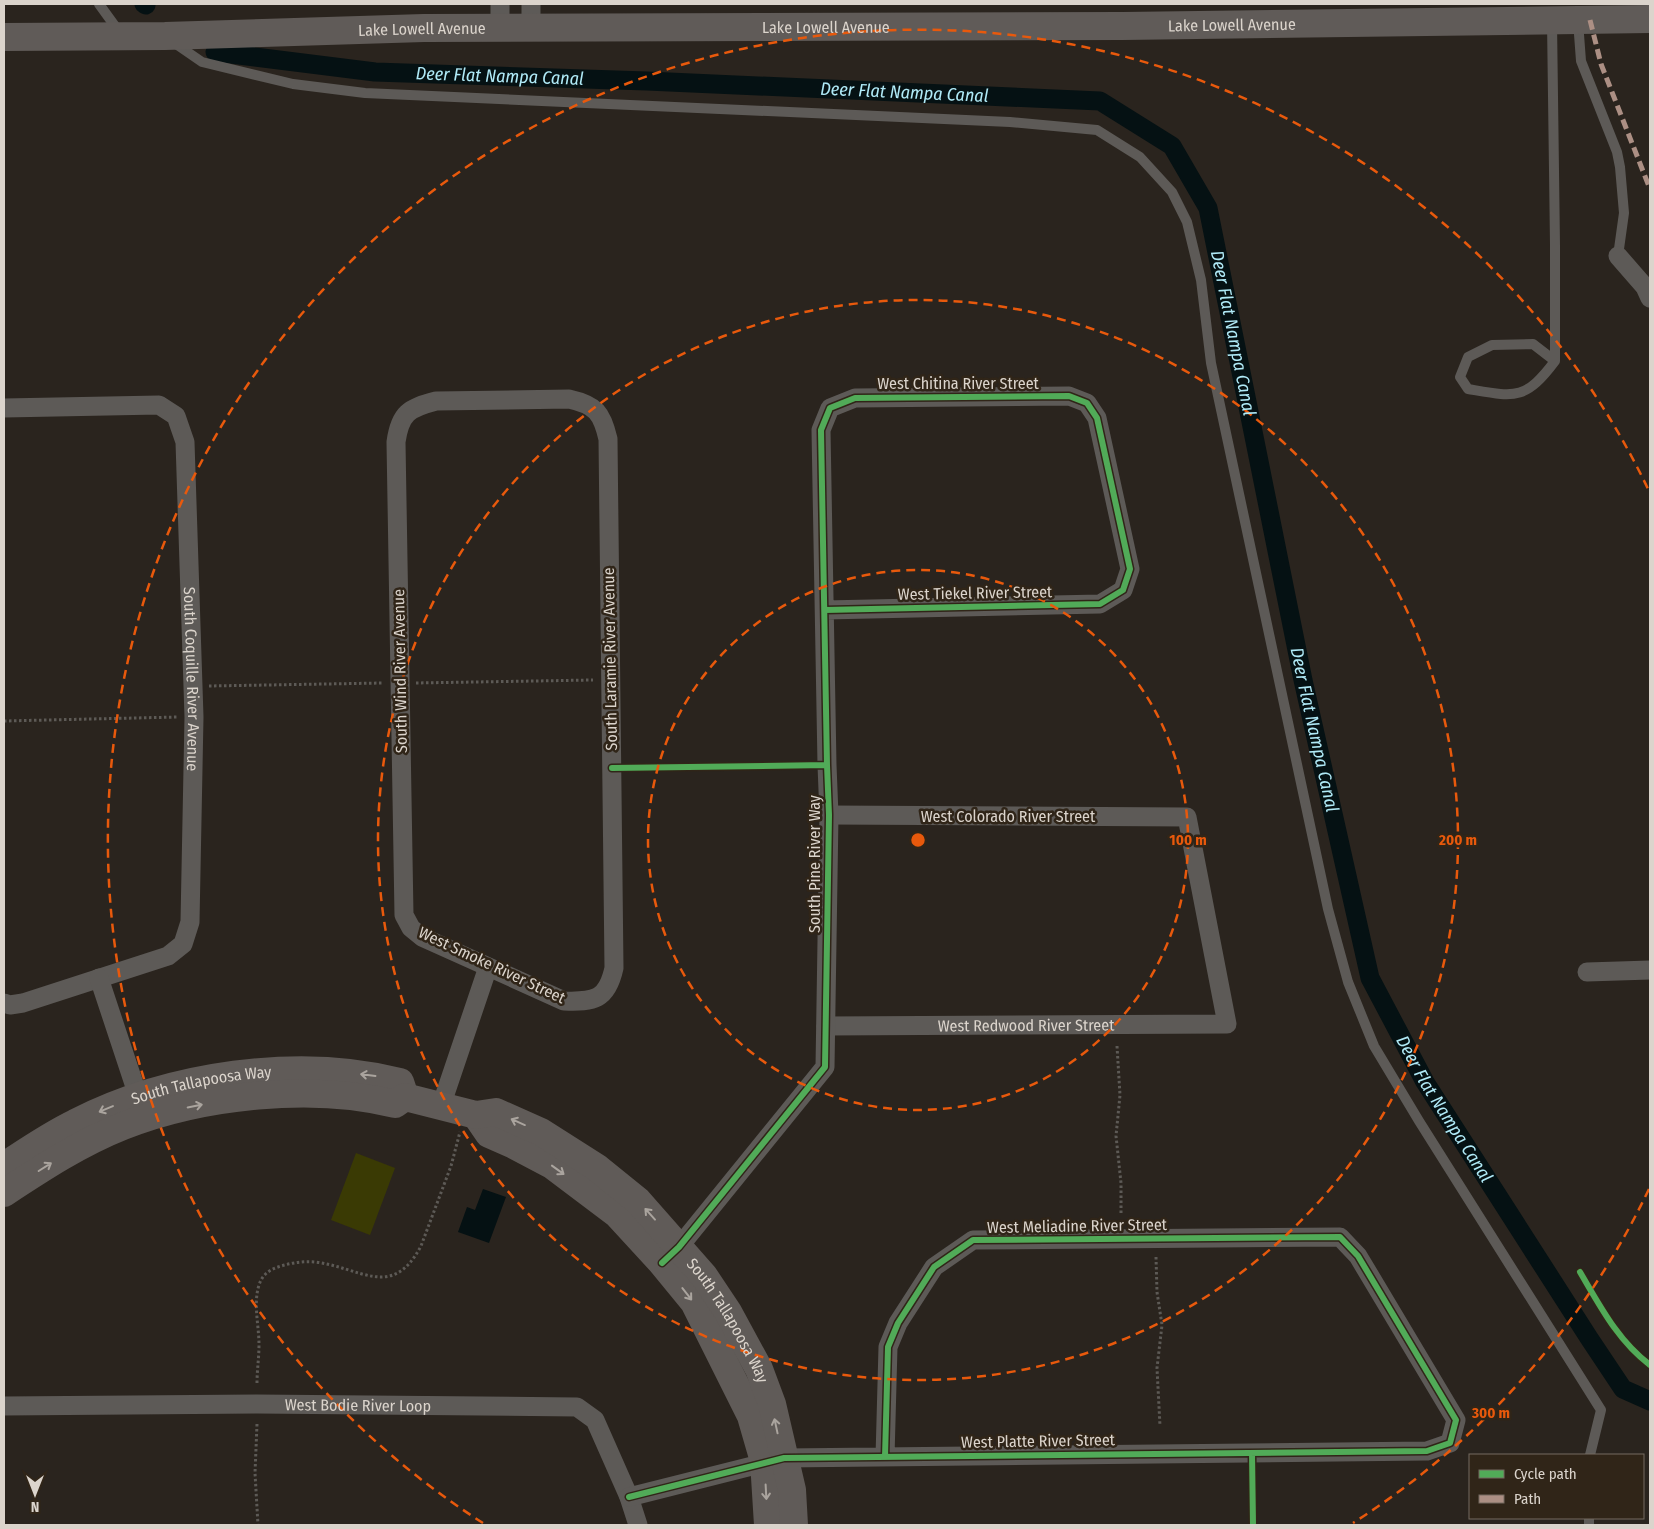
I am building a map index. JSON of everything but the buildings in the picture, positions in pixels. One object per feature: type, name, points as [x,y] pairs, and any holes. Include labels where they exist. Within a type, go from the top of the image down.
[{"type":"street","name":"Lake Lowell Avenue","points":[[4,37],[165,36],[424,28],[500,16],[1133,26],[1650,19]]},
{"type":"street","points":[[1618,256],[1645,287],[1650,298]]},
{"type":"street","name":"West Chitina River Street","points":[[830,408],[855,398],[1069,396],[1087,403],[1097,418],[1130,569],[1123,590]]},
{"type":"street","name":"South Wind River Avenue","points":[[411,928],[404,915],[396,442],[398,427],[405,415],[420,405],[436,401],[569,399],[585,403],[596,410]]},
{"type":"street","name":"South Coquille River Avenue","points":[[4,408],[159,405],[176,416],[185,442],[194,717],[190,922],[184,944],[168,956],[99,978]]},
{"type":"street","name":"South Pine River Way","points":[[671,1255],[825,1067],[829,815],[821,430],[830,408]]},
{"type":"street","name":"South Laramie River Avenue","points":[[596,410],[604,422],[608,439],[614,968],[610,984],[601,996]]},
{"type":"street","name":"West Tiekel River Street","points":[[824,610],[1100,604],[1123,590]]},
{"type":"street","name":"West Colorado River Street","points":[[829,815],[1188,816],[1226,1024]]},
{"type":"street","name":"West Smoke River Street","points":[[411,928],[422,937],[564,1001],[584,1002],[601,996]]},
{"type":"street","points":[[441,1106],[488,966]]},
{"type":"street","points":[[1587,972],[1650,970]]},
{"type":"street","points":[[4,1003],[10,1005],[23,1003],[99,978],[142,1108]]},
{"type":"street","name":"West Redwood River Street","points":[[826,1026],[1226,1024]]},
{"type":"street","name":"South Tallapoosa Way","points":[[4,1166],[53,1134],[110,1107],[174,1110],[235,1098],[292,1093],[338,1095],[396,1104],[405,1097],[472,1114],[496,1112],[541,1132],[596,1167],[638,1201],[671,1255],[704,1276],[728,1312],[759,1369],[772,1404],[774,1460],[768,1525]]},
{"type":"street","name":"South Tallapoosa Way","points":[[4,1192],[74,1149],[123,1126],[142,1108]]},
{"type":"street","name":"West Platte River Street","points":[[629,1496],[774,1460],[1426,1451],[1450,1442],[1456,1420],[1358,1256],[1340,1237]]},
{"type":"street","name":"West Meliadine River Street","points":[[885,1457],[888,1347],[898,1323],[934,1267],[974,1240],[1340,1237]]},
{"type":"street","name":"West Bodie River Loop","points":[[4,1406],[266,1404],[577,1408],[595,1420],[629,1496],[638,1525]]},
{"type":"street","name":"South Tallapoosa Way","points":[[774,1460],[792,1490],[794,1525]]},
{"type":"lane","points":[[99,4],[122,36]]},
{"type":"lane","points":[[1578,20],[1581,61],[1620,167],[1624,213],[1618,256]]},
{"type":"lane","points":[[1552,21],[1555,245],[1554,361],[1541,379],[1525,392],[1503,395],[1468,389],[1460,377],[1468,357],[1492,345],[1533,344],[1554,361]]},
{"type":"lane","points":[[165,36],[202,62],[293,84],[365,93],[1010,122],[1097,130],[1140,157],[1172,192],[1187,222],[1200,280],[1211,363],[1328,909],[1348,982],[1379,1054],[1419,1121],[1602,1410],[1590,1454]]},
{"type":"path","points":[[4,721],[194,717]]},
{"type":"path","points":[[1118,1046],[1120,1095],[1116,1136],[1121,1215]]},
{"type":"path","points":[[257,1383],[259,1347],[256,1316],[259,1286],[263,1276],[285,1264],[302,1261],[316,1262],[383,1278],[405,1269],[415,1258],[421,1246],[472,1114]]},
{"type":"path","points":[[1156,1257],[1157,1292],[1162,1325],[1157,1368],[1160,1426]]},
{"type":"path","points":[[257,1424],[255,1473],[258,1525]]},
{"type":"shaded area","points":[[356,1153],[395,1168],[370,1235],[331,1220]]},
{"type":"shaded area","points":[[483,1189],[506,1197],[489,1243],[458,1232],[467,1207],[475,1210]]},
{"type":"waterway","name":"Deer Flat Nampa Canal","points":[[215,52],[375,72],[647,81],[1100,101],[1172,146],[1208,208],[1303,680],[1370,978],[1425,1082],[1589,1338],[1623,1389],[1650,1401]]},
{"type":"marked path","points":[[1590,20],[1601,64],[1650,189]]},
{"type":"cycle path","points":[[662,1263],[679,1247],[825,1067],[829,815],[821,430],[830,408],[855,398],[1069,396],[1087,403],[1097,418],[1130,569],[1123,590],[1100,604],[825,610]]},
{"type":"cycle path","points":[[612,768],[827,765]]},
{"type":"cycle path","points":[[629,1497],[784,1458],[1427,1451],[1450,1443],[1456,1420],[1358,1256],[1340,1237],[973,1240],[934,1267],[898,1323],[888,1347],[885,1457]]},
{"type":"cycle path","points":[[1580,1272],[1602,1310],[1619,1334],[1650,1365]]},
{"type":"cycle path","points":[[1252,1453],[1253,1525]]}]
